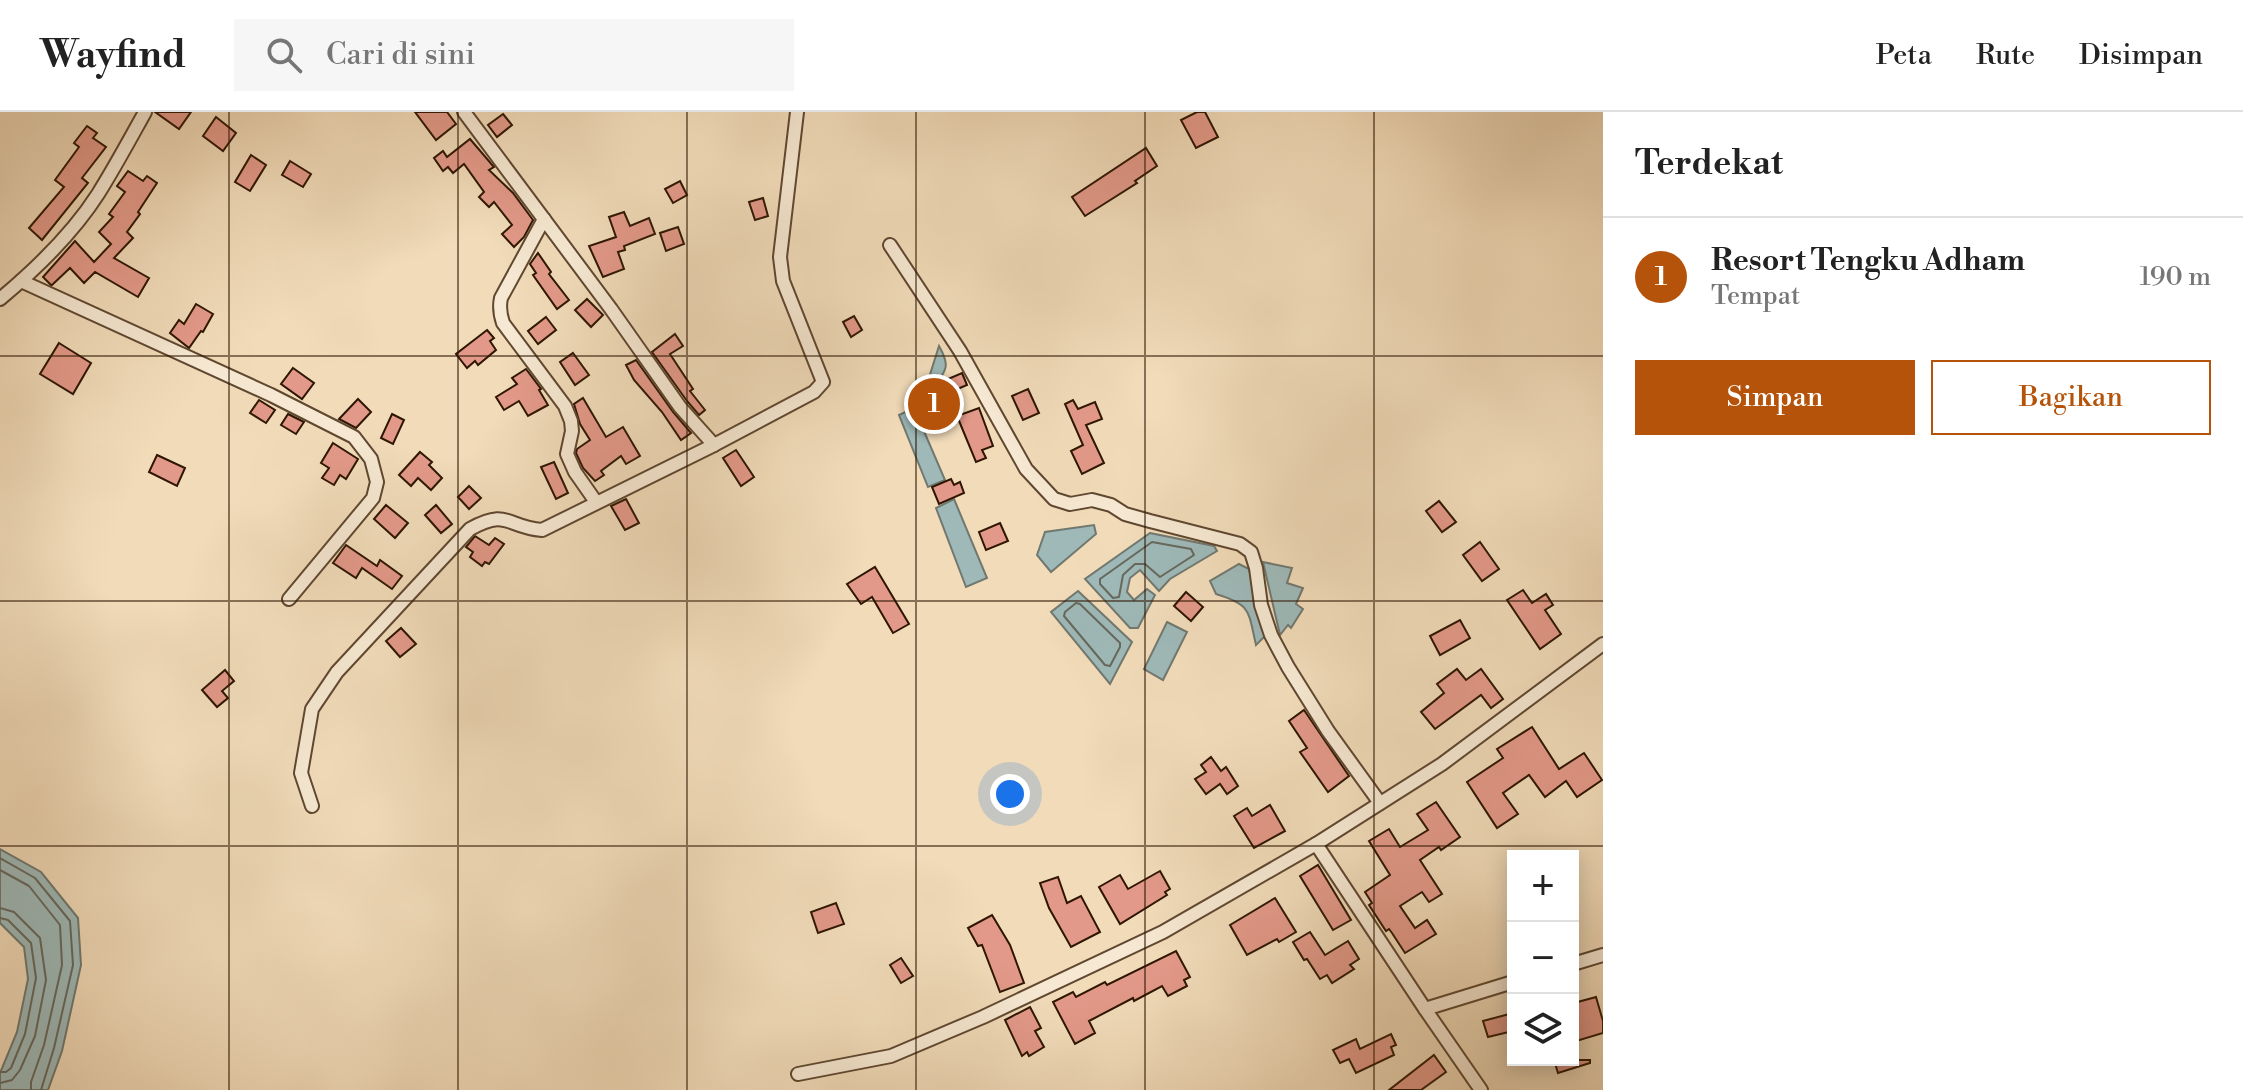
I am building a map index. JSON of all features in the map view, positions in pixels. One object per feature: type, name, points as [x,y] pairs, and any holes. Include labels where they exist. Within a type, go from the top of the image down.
[{"type":"street","points":[[0,299],[74,226],[97,195],[145,112]]},
{"type":"street","points":[[464,112],[680,407],[714,445]]},
{"type":"street","points":[[312,806],[301,773],[312,709],[337,672],[470,529],[487,519],[499,518],[528,529],[542,530],[714,445],[814,392],[823,382],[783,281],[780,257],[797,112]]},
{"type":"street","points":[[544,219],[501,298],[500,315],[565,406],[572,431],[567,454],[575,472],[596,502]]},
{"type":"street","points":[[890,245],[960,351],[1026,469],[1054,499],[1070,504],[1092,500],[1111,505],[1125,514],[1240,544],[1251,552],[1261,605],[1271,635],[1328,731],[1380,803]]},
{"type":"street","points":[[21,281],[271,395],[354,437],[371,459],[377,482],[373,498],[289,599]]},
{"type":"street","points":[[798,1074],[891,1056],[983,1017],[1163,932],[1316,844],[1442,764],[1603,644]]},
{"type":"street","points":[[1316,844],[1481,1090]]},
{"type":"street","points":[[1579,962],[1603,955]]},
{"type":"street","points":[[1425,1009],[1507,984]]},
{"type":"water","points":[[939,346],[946,364],[933,389],[927,384]]},
{"type":"water","points":[[914,408],[945,480],[928,487],[899,415]]},
{"type":"water","points":[[954,499],[987,578],[966,587],[936,508]]},
{"type":"water","points":[[1094,525],[1096,534],[1051,572],[1037,555],[1045,532]]},
{"type":"water","points":[[1150,533],[1214,546],[1217,551],[1170,579],[1159,591],[1140,570],[1130,578],[1127,592],[1134,600],[1147,589],[1155,595],[1138,628],[1130,628],[1085,579]]},
{"type":"water","points":[[1263,562],[1292,568],[1287,583],[1303,588],[1296,604],[1303,609],[1291,628],[1288,625],[1280,635]]},
{"type":"water","points":[[1239,564],[1249,569],[1265,636],[1256,645],[1246,611],[1236,602],[1216,594],[1210,581]]},
{"type":"water","points":[[1078,591],[1132,642],[1110,684],[1051,612]]},
{"type":"water","points":[[1167,622],[1187,632],[1163,680],[1144,669]]},
{"type":"water","points":[[0,849],[41,872],[78,918],[81,965],[62,1051],[48,1090],[0,1090],[0,1073],[17,1032],[28,979],[24,947],[0,923]]},
{"type":"building","points":[[155,112],[191,112],[179,129]]},
{"type":"building","points":[[415,112],[447,112],[456,124],[436,140]]},
{"type":"building","points":[[1197,112],[1205,112],[1218,137],[1196,148],[1181,120]]},
{"type":"building","points":[[503,114],[512,125],[497,137],[488,125]]},
{"type":"building","points":[[216,117],[236,133],[223,151],[203,136]]},
{"type":"building","points":[[87,126],[97,133],[93,138],[106,147],[82,178],[88,183],[42,240],[29,228],[64,187],[55,180],[79,147],[74,143]]},
{"type":"building","points":[[470,139],[494,167],[489,170],[513,193],[533,220],[524,237],[514,247],[502,234],[512,225],[494,202],[489,207],[479,197],[484,192],[464,164],[453,173],[448,167],[443,171],[434,158],[443,151],[447,157]]},
{"type":"building","points":[[1146,148],[1157,166],[1135,181],[1137,183],[1085,216],[1072,197]]},
{"type":"building","points":[[251,155],[266,165],[250,191],[235,182]]},
{"type":"building","points":[[290,161],[311,174],[303,187],[282,175]]},
{"type":"building","points":[[128,171],[143,181],[147,176],[157,183],[127,232],[133,238],[114,258],[149,278],[138,297],[95,272],[84,283],[70,268],[51,285],[43,277],[75,241],[94,262],[111,244],[99,232],[113,217],[109,214],[125,192],[117,186]]},
{"type":"building","points":[[680,181],[687,195],[673,203],[665,189]]},
{"type":"building","points":[[763,198],[768,216],[755,220],[749,202]]},
{"type":"building","points":[[624,212],[630,226],[649,218],[655,234],[624,246],[625,250],[618,252],[624,269],[603,277],[589,246],[616,237],[609,217]]},
{"type":"building","points":[[678,227],[684,244],[666,251],[660,233]]},
{"type":"building","points":[[538,253],[569,300],[557,309],[533,275],[536,273],[530,264]]},
{"type":"building","points":[[587,299],[603,315],[591,327],[575,310]]},
{"type":"building","points":[[196,304],[213,314],[189,348],[170,333],[179,320],[184,324]]},
{"type":"building","points":[[854,316],[862,330],[851,337],[843,322]]},
{"type":"building","points":[[546,317],[556,330],[538,344],[528,331]]},
{"type":"building","points":[[487,330],[494,338],[490,341],[496,350],[478,365],[475,361],[467,368],[456,354]]},
{"type":"building","points":[[675,334],[683,346],[670,354],[693,389],[690,391],[705,410],[699,415],[652,352]]},
{"type":"building","points":[[59,343],[91,363],[73,394],[40,374]]},
{"type":"building","points":[[573,353],[589,375],[575,385],[560,362]]},
{"type":"building","points":[[636,360],[691,433],[681,440],[634,380],[626,365]]},
{"type":"building","points":[[293,368],[314,383],[302,399],[281,384]]},
{"type":"building","points":[[526,369],[548,405],[528,416],[519,401],[504,410],[496,397],[517,384],[512,378]]},
{"type":"building","points":[[962,373],[967,385],[953,391],[948,379]]},
{"type":"building","points":[[1028,389],[1039,413],[1023,420],[1012,396]]},
{"type":"building","points":[[583,398],[606,437],[623,427],[640,456],[626,464],[621,456],[601,471],[604,475],[595,481],[583,468],[576,453],[590,440],[580,424],[574,404]]},
{"type":"building","points":[[358,399],[371,412],[356,428],[339,419]]},
{"type":"building","points":[[259,400],[275,410],[266,423],[250,413]]},
{"type":"building","points":[[1073,400],[1078,409],[1095,402],[1102,419],[1086,425],[1104,463],[1082,474],[1071,451],[1083,445],[1065,404]]},
{"type":"building","points":[[979,408],[993,446],[982,450],[986,458],[976,462],[957,416]]},
{"type":"building","points":[[288,414],[304,422],[296,434],[281,425]]},
{"type":"building","points":[[392,414],[404,420],[393,444],[381,438]]},
{"type":"building","points":[[333,443],[358,459],[346,479],[340,475],[334,485],[322,478],[329,468],[321,463]]},
{"type":"building","points":[[736,450],[754,477],[741,486],[723,458]]},
{"type":"building","points":[[420,452],[432,462],[429,465],[442,478],[431,490],[418,478],[411,486],[399,475]]},
{"type":"building","points":[[157,455],[185,468],[177,486],[149,472]]},
{"type":"building","points":[[554,462],[568,493],[556,499],[541,467]]},
{"type":"building","points":[[951,479],[954,485],[960,482],[964,493],[939,504],[932,487]]},
{"type":"building","points":[[469,486],[481,498],[469,509],[458,497]]},
{"type":"building","points":[[626,499],[639,523],[625,530],[611,506]]},
{"type":"building","points":[[1439,501],[1456,522],[1442,532],[1426,511]]},
{"type":"building","points":[[386,505],[408,523],[395,538],[374,519]]},
{"type":"building","points":[[436,505],[452,524],[441,533],[425,515]]},
{"type":"building","points":[[1000,523],[1008,541],[986,550],[979,532]]},
{"type":"building","points":[[475,536],[489,545],[495,538],[504,544],[489,564],[485,562],[482,566],[470,557],[473,552],[466,547]]},
{"type":"building","points":[[1480,542],[1499,569],[1482,581],[1463,555]]},
{"type":"building","points":[[346,545],[377,566],[380,560],[402,576],[392,589],[362,568],[356,578],[333,563]]},
{"type":"building","points":[[875,567],[909,624],[893,633],[872,597],[861,604],[847,584]]},
{"type":"building","points":[[1523,590],[1532,603],[1546,594],[1553,605],[1545,610],[1561,634],[1540,649],[1507,600]]},
{"type":"building","points":[[1186,592],[1203,607],[1191,621],[1174,606]]},
{"type":"building","points":[[1460,620],[1470,638],[1440,655],[1430,636]]},
{"type":"building","points":[[401,628],[416,644],[400,657],[386,641]]},
{"type":"building","points":[[1457,669],[1466,680],[1481,669],[1503,699],[1491,708],[1481,695],[1435,729],[1421,712],[1444,693],[1437,684]]},
{"type":"building","points":[[225,670],[234,681],[222,691],[228,698],[217,707],[202,690]]},
{"type":"building","points":[[1304,710],[1349,776],[1328,792],[1300,752],[1307,748],[1289,721]]},
{"type":"building","points":[[1532,727],[1559,769],[1584,753],[1602,780],[1577,797],[1566,781],[1545,797],[1529,775],[1503,793],[1518,814],[1497,828],[1467,782],[1503,758],[1497,749]]},
{"type":"building","points":[[1211,757],[1221,771],[1226,767],[1238,786],[1227,794],[1220,784],[1206,794],[1195,779],[1206,772],[1201,765]]},
{"type":"building","points":[[1436,802],[1460,837],[1420,860],[1442,894],[1429,902],[1422,892],[1400,906],[1415,928],[1427,920],[1436,934],[1405,953],[1369,905],[1372,903],[1365,892],[1390,875],[1369,841],[1389,829],[1400,847],[1428,830],[1417,814]]},
{"type":"building","points":[[1270,805],[1285,831],[1254,848],[1234,816],[1247,808],[1252,816]]},
{"type":"building","points":[[1318,865],[1351,920],[1333,930],[1300,876]]},
{"type":"building","points":[[1160,871],[1170,889],[1165,892],[1167,895],[1120,924],[1099,887],[1120,875],[1128,889]]},
{"type":"building","points":[[1058,877],[1067,903],[1081,896],[1100,932],[1071,947],[1049,908],[1040,883]]},
{"type":"building","points":[[1275,898],[1296,932],[1247,955],[1230,925]]},
{"type":"building","points":[[836,903],[844,924],[818,933],[811,912]]},
{"type":"building","points":[[992,915],[1010,945],[1024,983],[1000,992],[982,945],[978,946],[968,928]]},
{"type":"building","points":[[1310,932],[1325,955],[1348,941],[1359,959],[1350,965],[1354,969],[1332,983],[1327,975],[1320,979],[1293,942]]},
{"type":"building","points":[[1176,951],[1190,977],[1184,980],[1187,986],[1168,996],[1162,986],[1134,1001],[1133,998],[1089,1021],[1095,1033],[1075,1044],[1053,1002],[1073,992],[1076,997],[1105,982],[1107,985]]},
{"type":"building","points":[[901,958],[913,976],[901,983],[890,965]]},
{"type":"building","points":[[1596,997],[1603,1033],[1579,1040],[1579,1002]]},
{"type":"building","points":[[1030,1007],[1041,1028],[1035,1031],[1044,1047],[1029,1056],[1027,1052],[1022,1056],[1005,1020]]},
{"type":"building","points":[[1507,1015],[1507,1032],[1488,1037],[1483,1021]]},
{"type":"building","points":[[1391,1034],[1396,1045],[1391,1047],[1394,1055],[1356,1073],[1349,1059],[1340,1063],[1333,1050],[1356,1039],[1360,1049]]},
{"type":"building","points":[[1434,1055],[1446,1072],[1421,1090],[1389,1090]]},
{"type":"building","points":[[1579,1060],[1590,1060],[1590,1063],[1558,1073],[1556,1066],[1579,1066]]},
{"type":"place","name":"Resort Tengku Adham","points":[[934,404]]}]
